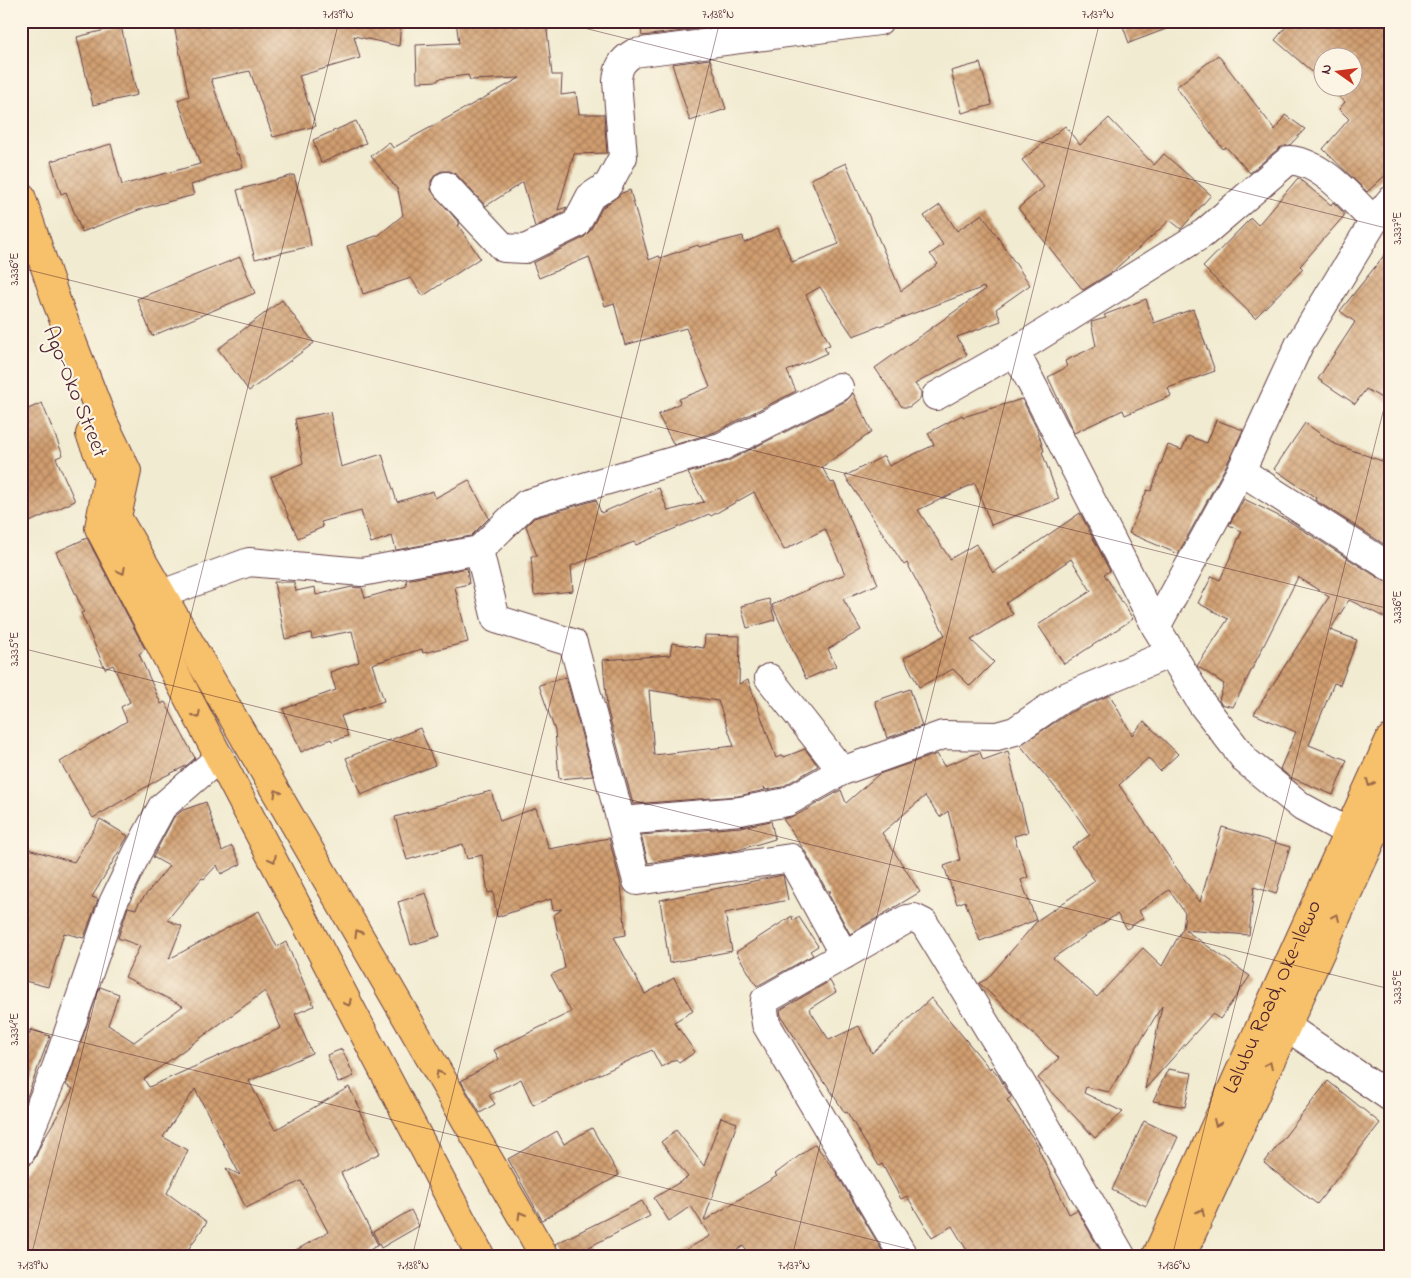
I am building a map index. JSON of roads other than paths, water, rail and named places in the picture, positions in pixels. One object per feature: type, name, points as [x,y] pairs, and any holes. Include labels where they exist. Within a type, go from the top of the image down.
[{"type":"main road","points":[[21,196],[56,300],[103,421],[117,474],[108,522],[220,758],[481,1257]]},
{"type":"main road","name":"Ago-Oko Street","points":[[21,250],[52,338],[117,474]]},
{"type":"main road","points":[[108,522],[162,594],[545,1257]]},
{"type":"main road","name":"Lalubu Road, Oke-Ilewo","points":[[1156,1257],[1390,739]]},
{"type":"main road","name":"Lalubu Road, Oke-Ilewo","points":[[1180,1257],[1390,800]]},
{"type":"street","points":[[446,186],[504,248],[525,249],[576,224],[590,196],[608,185],[620,164],[623,157],[617,81],[618,70],[623,59],[634,53],[879,21]]},
{"type":"street","points":[[936,396],[1015,351],[1204,233],[1289,160],[1301,161],[1382,211],[1299,345],[1241,471],[1156,627]]},
{"type":"street","points":[[1015,351],[1156,627],[1202,704],[1246,761],[1302,806],[1348,832]]},
{"type":"street","points":[[162,594],[249,562],[362,572],[479,550],[526,504],[721,448],[839,387]]},
{"type":"street","points":[[1241,471],[1390,567]]},
{"type":"street","points":[[479,550],[496,619],[573,643],[637,881],[791,858],[844,955]]},
{"type":"street","points":[[621,821],[740,811],[787,802],[842,771],[943,735],[997,736],[1015,731],[1063,698],[1171,653]]},
{"type":"street","points":[[768,678],[842,771]]},
{"type":"street","points":[[21,1152],[56,1068],[114,903],[137,853],[162,807],[220,758]]},
{"type":"street","points":[[904,1257],[766,1024],[764,1010],[765,1000],[907,919],[914,918],[924,923],[1010,1064],[1122,1257]]},
{"type":"street","points":[[1286,1026],[1390,1097]]}]
